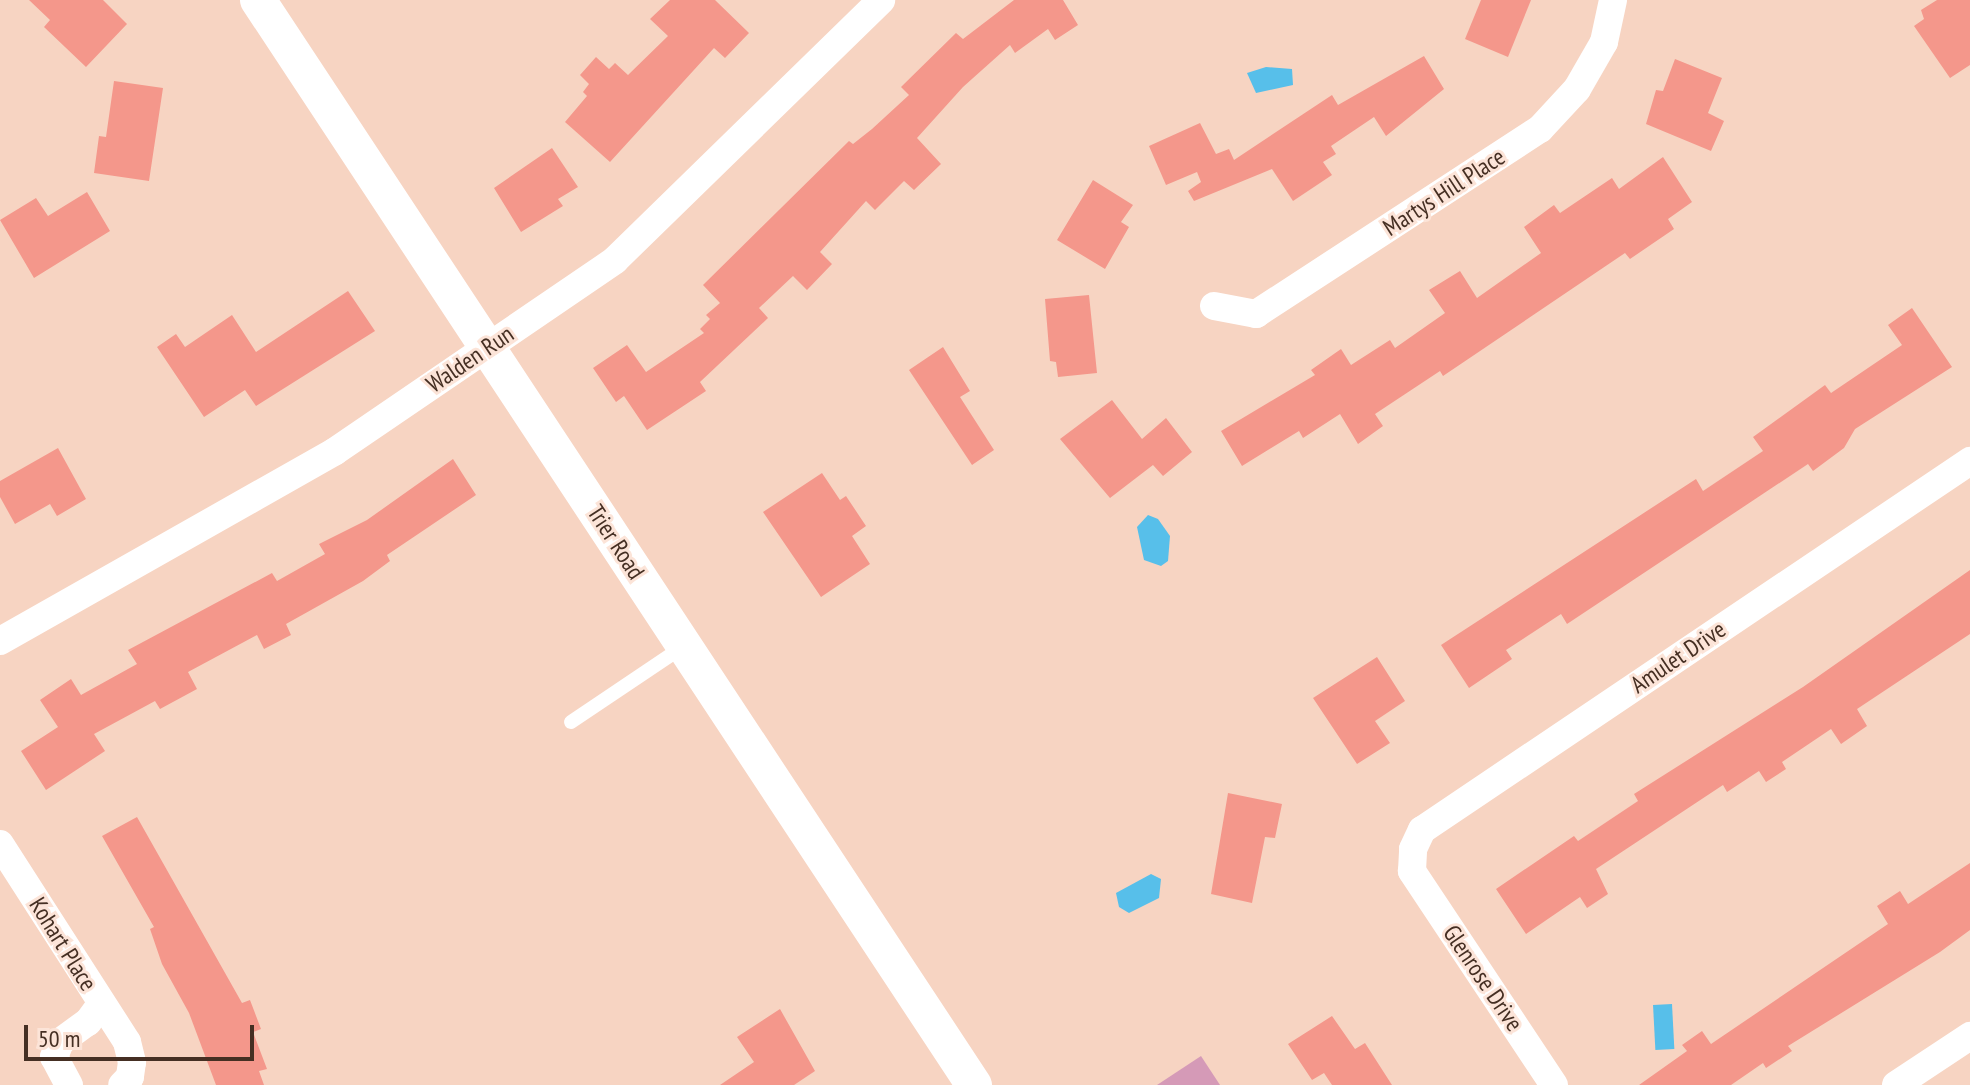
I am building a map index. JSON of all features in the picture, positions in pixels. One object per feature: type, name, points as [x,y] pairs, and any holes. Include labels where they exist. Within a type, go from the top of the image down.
[{"type":"street","name":"Trier Road","points":[[258,0],[974,1085]]},
{"type":"street","name":"Walden Run","points":[[0,641],[334,452],[644,237],[881,0]]},
{"type":"street","name":"Martys Hill Place","points":[[1214,306],[1256,314],[1540,129],[1577,89],[1604,42],[1613,0]]},
{"type":"street","name":"Amulet Drive","points":[[1412,871],[1413,849],[1422,830],[1970,461]]},
{"type":"street","name":"Kohart Place","points":[[0,844],[127,1042],[132,1062],[130,1077],[122,1085]]},
{"type":"street","name":"Glenrose Drive","points":[[1412,871],[1554,1085]]},
{"type":"street","name":"Kohart Place","points":[[69,1085],[54,1057],[60,1042],[88,1022],[101,1004]]},
{"type":"street","points":[[1896,1085],[1970,1036]]},
{"type":"lane","points":[[571,722],[684,645]]},
{"type":"shaded area","points":[[1201,1056],[1220,1085],[1157,1085]]},
{"type":"water","points":[[1266,67],[1292,69],[1293,85],[1256,93],[1247,73]]},
{"type":"water","points":[[1148,515],[1158,519],[1170,536],[1168,561],[1161,566],[1144,560],[1137,527]]},
{"type":"water","points":[[1151,874],[1161,879],[1159,898],[1129,913],[1119,907],[1116,893]]},
{"type":"water","points":[[1672,1004],[1674,1049],[1655,1050],[1653,1005]]},
{"type":"building","points":[[29,0],[103,0],[127,24],[86,67],[44,27],[50,20]]},
{"type":"building","points":[[670,0],[715,0],[749,33],[725,58],[714,48],[610,162],[565,122],[587,96],[583,92],[589,84],[580,75],[596,57],[609,69],[615,63],[628,75],[668,36],[650,19]]},
{"type":"building","points":[[1014,0],[1063,0],[1078,25],[1055,40],[1048,29],[1015,53],[1010,45],[963,87],[917,138],[941,164],[914,190],[904,181],[875,210],[866,201],[820,252],[832,264],[807,290],[793,276],[759,308],[768,318],[700,382],[706,391],[647,430],[624,396],[616,402],[593,368],[627,345],[646,372],[704,333],[700,329],[710,319],[706,315],[720,303],[703,285],[849,141],[853,144],[909,95],[901,87],[956,33],[963,39]]},
{"type":"building","points":[[1481,0],[1531,0],[1508,57],[1465,39]]},
{"type":"building","points":[[1937,0],[1970,0],[1970,65],[1950,78],[1914,26],[1924,19],[1921,10]]},
{"type":"building","points":[[1424,56],[1444,89],[1386,136],[1374,117],[1331,146],[1336,154],[1323,162],[1332,175],[1293,201],[1272,169],[1194,201],[1188,191],[1201,182],[1197,172],[1166,185],[1149,146],[1200,123],[1216,154],[1229,149],[1234,160],[1332,95],[1338,105]]},
{"type":"building","points":[[1675,59],[1722,78],[1708,113],[1724,121],[1711,151],[1646,124],[1656,90],[1663,91]]},
{"type":"building","points":[[114,81],[163,88],[149,181],[94,173],[99,136],[106,137]]},
{"type":"building","points":[[552,148],[578,187],[558,199],[563,206],[521,232],[494,188]]},
{"type":"building","points":[[1663,157],[1692,202],[1668,219],[1674,229],[1630,259],[1625,253],[1443,376],[1440,371],[1375,414],[1383,426],[1358,444],[1340,414],[1303,438],[1299,431],[1242,466],[1221,431],[1315,375],[1311,370],[1341,349],[1351,365],[1390,340],[1395,348],[1445,313],[1429,290],[1460,271],[1477,298],[1541,253],[1524,227],[1554,205],[1560,213],[1612,178],[1619,189]]},
{"type":"building","points":[[1093,180],[1133,205],[1121,222],[1129,227],[1105,269],[1057,240]]},
{"type":"building","points":[[87,192],[110,231],[34,278],[0,220],[36,198],[48,216]]},
{"type":"building","points":[[348,291],[375,331],[256,406],[245,390],[204,417],[157,347],[176,334],[185,347],[232,315],[256,352]]},
{"type":"building","points":[[1089,295],[1097,373],[1058,377],[1056,362],[1050,361],[1045,299]]},
{"type":"building","points":[[1912,308],[1952,367],[1855,429],[1844,448],[1813,471],[1808,464],[1567,624],[1561,614],[1506,650],[1512,659],[1469,688],[1441,645],[1696,479],[1703,491],[1763,451],[1753,437],[1825,385],[1831,393],[1902,345],[1888,325]]},
{"type":"building","points":[[943,347],[970,391],[960,397],[994,450],[972,465],[909,370]]},
{"type":"building","points":[[1112,400],[1142,439],[1166,418],[1192,452],[1163,476],[1153,465],[1110,498],[1060,439]]},
{"type":"building","points":[[58,448],[86,499],[57,516],[50,504],[15,524],[0,497],[0,481]]},
{"type":"building","points":[[453,459],[476,495],[387,555],[390,561],[363,581],[286,624],[291,635],[264,649],[257,635],[188,672],[197,689],[160,709],[155,701],[94,734],[105,751],[46,790],[21,751],[58,727],[40,700],[71,679],[81,695],[137,664],[128,650],[272,573],[277,581],[325,554],[319,544],[367,520]]},
{"type":"building","points":[[822,473],[840,500],[846,496],[866,526],[852,536],[870,564],[821,597],[763,512]]},
{"type":"building","points":[[1970,570],[1970,634],[1857,709],[1867,726],[1841,744],[1831,729],[1782,762],[1786,769],[1766,782],[1759,771],[1727,792],[1723,785],[1596,869],[1608,894],[1587,908],[1580,897],[1526,934],[1496,889],[1574,836],[1578,841],[1638,801],[1634,794],[1803,687]]},
{"type":"building","points":[[1377,657],[1405,701],[1375,721],[1390,743],[1357,764],[1313,698]]},
{"type":"building","points":[[1228,793],[1282,804],[1275,838],[1265,837],[1252,903],[1211,894]]},
{"type":"building","points":[[137,817],[242,1003],[250,1000],[261,1029],[253,1032],[267,1069],[259,1071],[264,1085],[216,1085],[189,1013],[162,964],[150,929],[154,927],[102,836]]},
{"type":"building","points":[[1970,863],[1970,930],[1940,952],[1788,1046],[1792,1051],[1766,1068],[1763,1063],[1731,1085],[1639,1085],[1687,1051],[1682,1045],[1702,1031],[1711,1044],[1888,924],[1877,906],[1900,891],[1908,904]]},
{"type":"building","points":[[780,1009],[815,1071],[794,1085],[720,1085],[754,1062],[737,1037]]},
{"type":"building","points":[[1332,1016],[1355,1049],[1365,1043],[1392,1085],[1332,1085],[1324,1073],[1312,1080],[1288,1044]]}]
